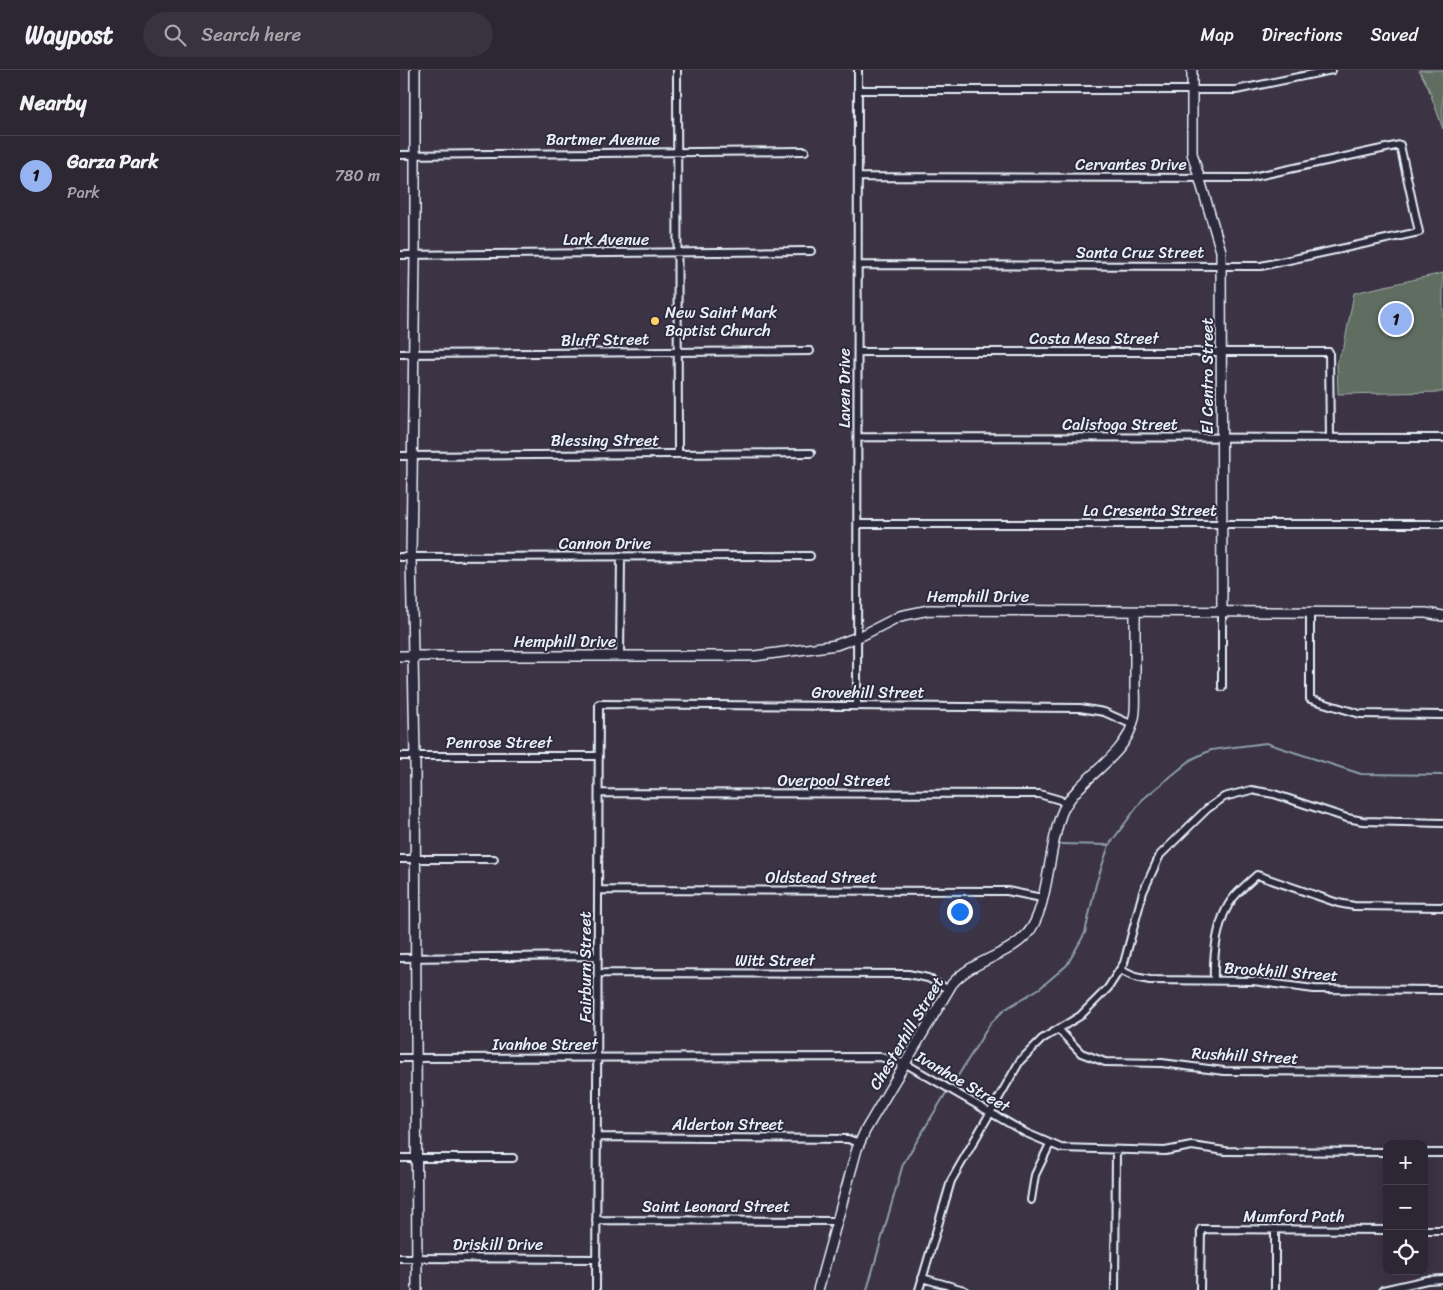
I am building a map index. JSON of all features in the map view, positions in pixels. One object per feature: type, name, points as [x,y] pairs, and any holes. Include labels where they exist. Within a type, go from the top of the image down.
[{"type":"street","points":[[415,70],[416,155],[411,557],[415,756],[417,1290]]},
{"type":"street","points":[[677,70],[678,454]]},
{"type":"street","name":"Laven Drive","points":[[857,706],[858,70]]},
{"type":"street","name":"El Centro Street","points":[[1192,70],[1192,153],[1216,227],[1222,266],[1222,687]]},
{"type":"street","points":[[858,90],[1248,89],[1332,70]]},
{"type":"street","name":"Cervantes Drive","points":[[858,177],[1261,176],[1400,145],[1419,232]]},
{"type":"street","name":"Bartmer Avenue","points":[[400,155],[806,151]]},
{"type":"street","name":"Santa Cruz Street","points":[[858,265],[1270,265],[1419,232]]},
{"type":"street","name":"Lark Avenue","points":[[400,255],[811,251]]},
{"type":"street","name":"Bluff Street","points":[[400,354],[810,351]]},
{"type":"street","name":"Costa Mesa Street","points":[[858,352],[1329,352],[1330,438]]},
{"type":"street","name":"Calistoga Street","points":[[858,438],[1443,438]]},
{"type":"street","name":"Blessing Street","points":[[400,456],[810,453]]},
{"type":"street","name":"La Cresenta Street","points":[[858,524],[1443,524]]},
{"type":"street","points":[[620,656],[621,556]]},
{"type":"street","name":"Cannon Drive","points":[[400,557],[810,556]]},
{"type":"street","name":"Hemphill Drive","points":[[400,656],[754,656],[826,647],[858,637],[900,616],[919,611],[1426,613],[1443,616]]},
{"type":"street","name":"Chesterhill Street","points":[[818,1290],[859,1143],[955,979],[968,968],[1012,946],[1028,934],[1036,920],[1054,836],[1066,805],[1080,786],[1118,749],[1133,725],[1135,707],[1135,612]]},
{"type":"street","points":[[1310,612],[1310,700],[1360,714],[1443,714]]},
{"type":"street","name":"Grovehill Street","points":[[599,704],[1080,708],[1104,712],[1133,725]]},
{"type":"street","name":"Fairburn Street","points":[[596,1290],[599,704]]},
{"type":"street","name":"Penrose Street","points":[[400,756],[599,756]]},
{"type":"street","points":[[919,1290],[948,1187],[1020,1061],[1028,1050],[1080,1016],[1098,1000],[1120,970],[1129,949],[1143,892],[1160,855],[1200,815],[1224,797],[1244,791],[1261,791],[1363,821],[1443,823]]},
{"type":"street","name":"Overpool Street","points":[[599,793],[1039,794],[1049,796],[1066,805]]},
{"type":"street","points":[[400,859],[494,859]]},
{"type":"street","points":[[1214,980],[1214,960],[1225,912],[1234,896],[1257,875],[1346,904],[1369,907],[1443,907]]},
{"type":"street","name":"Oldstead Street","points":[[599,890],[1007,892],[1042,898]]},
{"type":"street","points":[[400,958],[598,956]]},
{"type":"street","name":"Brookhill Street","points":[[1120,970],[1135,977],[1150,980],[1268,982],[1314,989],[1443,990]]},
{"type":"street","name":"Witt Street","points":[[598,973],[908,974],[928,978],[948,990]]},
{"type":"street","name":"Rushhill Street","points":[[1059,1030],[1081,1053],[1105,1062],[1162,1063],[1224,1071],[1443,1072]]},
{"type":"street","name":"Ivanhoe Street","points":[[400,1058],[880,1057],[906,1064],[990,1113],[1050,1144],[1075,1150],[1165,1151],[1192,1146],[1225,1151],[1383,1152]]},
{"type":"street","name":"Alderton Street","points":[[596,1137],[848,1139],[859,1143]]},
{"type":"street","points":[[1031,1200],[1036,1175],[1050,1144]]},
{"type":"street","points":[[1115,1290],[1116,1150]]},
{"type":"street","points":[[1428,1153],[1443,1153]]},
{"type":"street","points":[[400,1158],[513,1158]]},
{"type":"street","name":"Saint Leonard Street","points":[[596,1220],[837,1221]]},
{"type":"street","name":"Mumford Path","points":[[1200,1290],[1201,1229],[1383,1230]]},
{"type":"street","points":[[1275,1229],[1275,1290]]},
{"type":"street","points":[[1428,1230],[1443,1230]]},
{"type":"street","name":"Driskill Drive","points":[[400,1258],[597,1259]]},
{"type":"street","points":[[922,1278],[964,1290]]},
{"type":"street","points":[[1383,1290],[1427,1280],[1443,1279]]},
{"type":"green space","points":[[1419,70],[1443,70],[1443,129],[1428,87]]},
{"type":"green space","points":[[1443,273],[1443,392],[1338,394],[1337,361],[1344,346],[1354,293]]},
{"type":"waterway","points":[[1060,844],[1109,845],[1143,799],[1192,759],[1211,750],[1266,743],[1361,774],[1443,775]]},
{"type":"waterway","points":[[953,1084],[990,1024],[1004,1010],[1040,988],[1067,965],[1085,933],[1096,884],[1109,845]]},
{"type":"waterway","points":[[867,1290],[903,1164],[946,1093]]},
{"type":"place","name":"Garza Park","points":[[1396,319]]},
{"type":"place","name":"New Saint Mark Baptist Church","points":[[655,321]]}]
